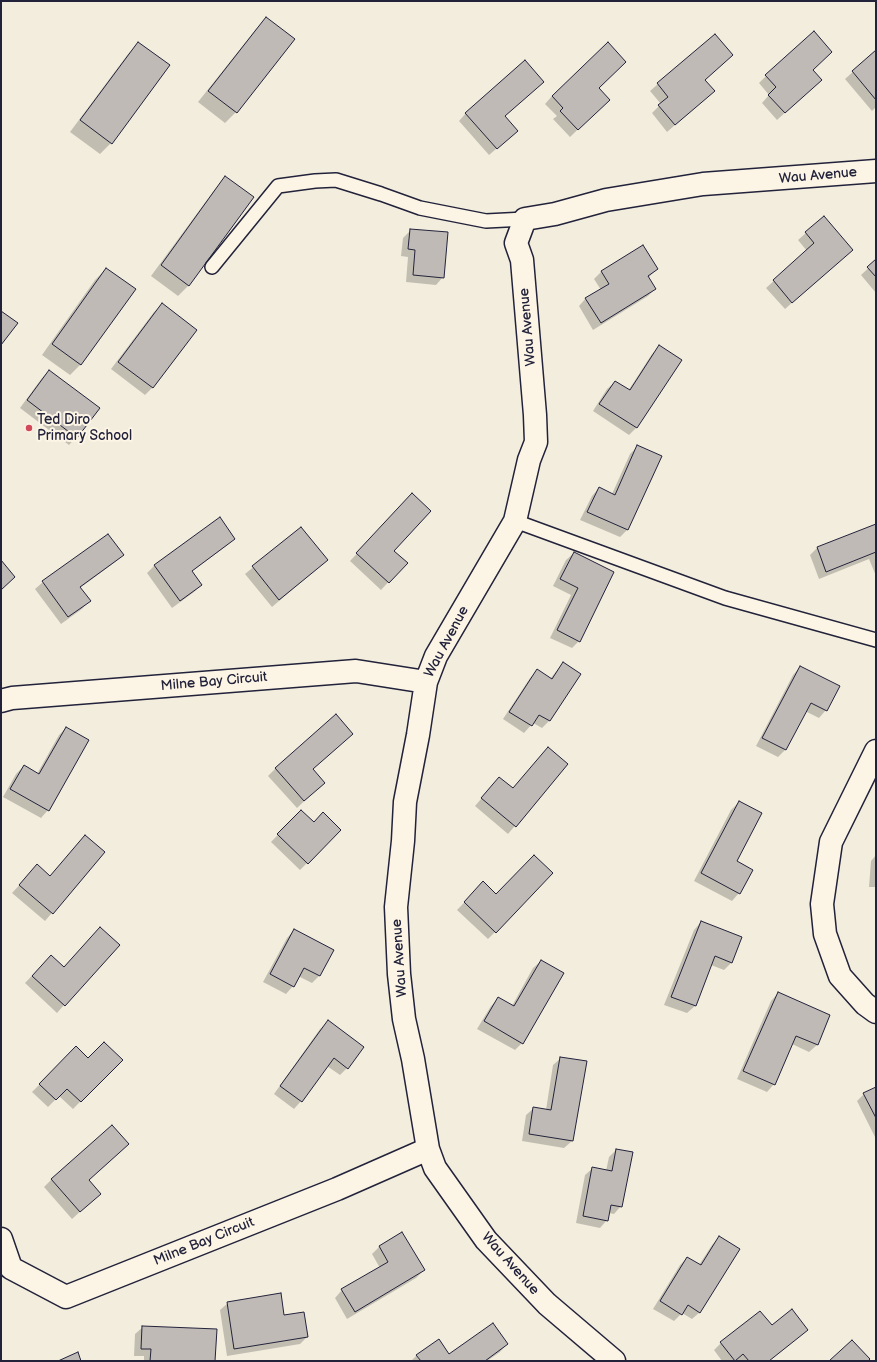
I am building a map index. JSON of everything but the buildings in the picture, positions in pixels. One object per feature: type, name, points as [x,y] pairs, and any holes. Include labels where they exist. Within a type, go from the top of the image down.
[{"type":"street","name":"Wau Avenue","points":[[614,1361],[547,1304],[486,1240],[435,1168],[428,1149],[413,1059],[404,1019],[399,974],[396,907],[404,841],[405,802],[418,735],[426,682],[436,656],[515,521],[529,460],[536,442],[522,260],[516,243],[525,219],[555,214],[606,200],[702,184],[876,171]]},
{"type":"street","name":"Milne Bay Circuit","points":[[1,701],[12,698],[356,671],[426,682]]},
{"type":"street","points":[[876,751],[831,842],[822,904],[825,934],[840,976],[865,1004],[876,1012]]},
{"type":"street","name":"Milne Bay Circuit","points":[[1,1239],[11,1268],[66,1297],[337,1189],[428,1149]]},
{"type":"lane","points":[[212,267],[278,186],[336,180],[420,208],[486,221],[525,219]]},
{"type":"lane","points":[[515,521],[725,598],[876,640]]},
{"type":"place","name":"Ted Diro Primary School","points":[[29,428]]}]
